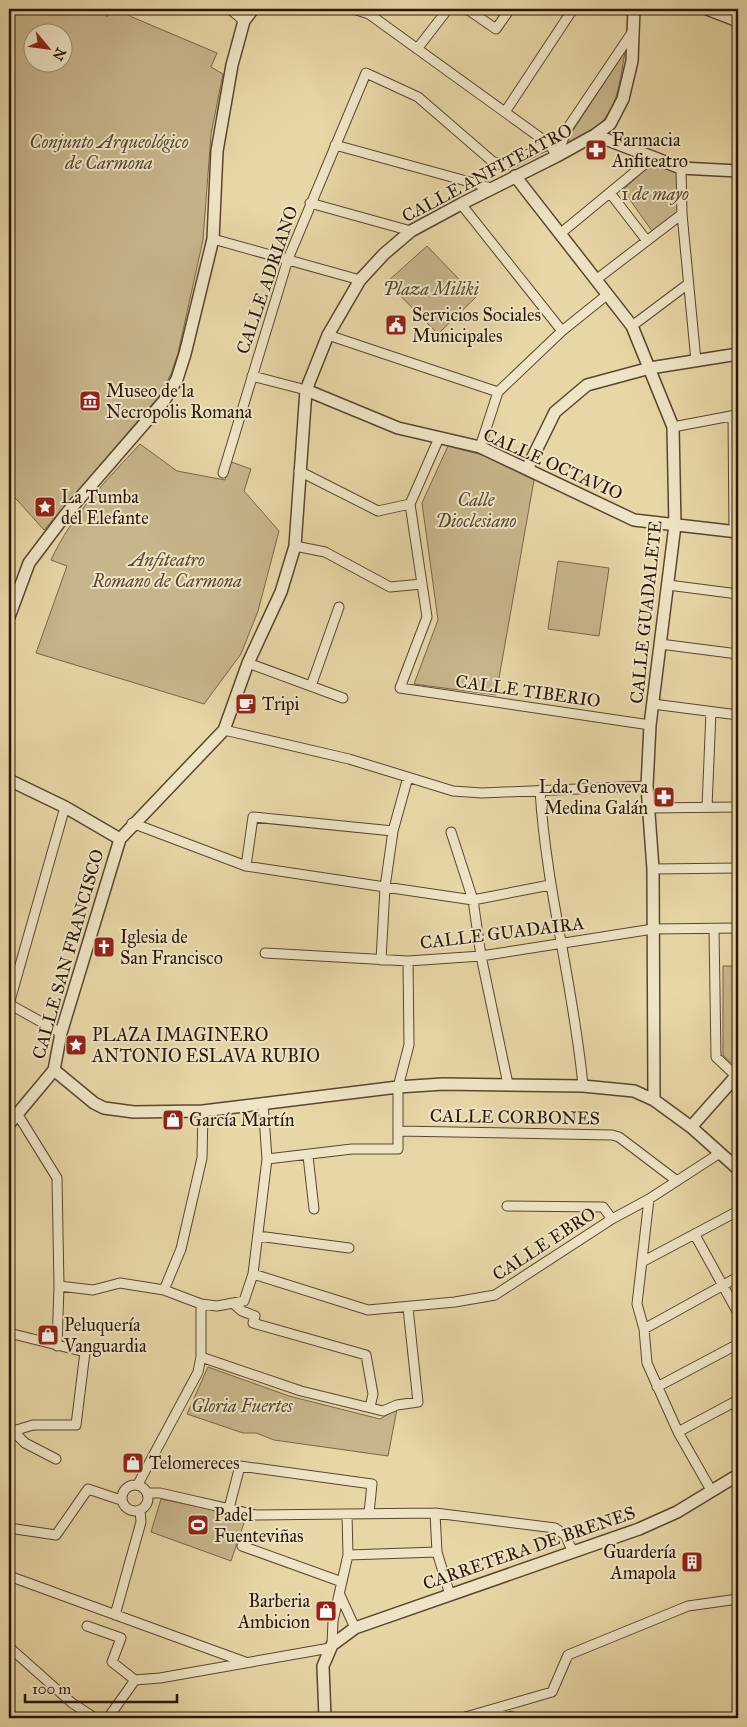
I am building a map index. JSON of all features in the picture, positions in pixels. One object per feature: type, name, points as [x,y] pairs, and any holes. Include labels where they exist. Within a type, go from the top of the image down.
[{"type":"street","points":[[230,9],[244,21]]},
{"type":"street","points":[[9,617],[29,563],[66,514],[164,401],[177,379],[186,354],[213,239],[217,151],[232,65],[244,21],[253,9]]},
{"type":"street","points":[[354,9],[369,14],[418,49],[549,144],[557,156]]},
{"type":"street","points":[[418,49],[448,9]]},
{"type":"street","points":[[468,9],[496,29],[510,9]]},
{"type":"street","points":[[505,112],[573,9]]},
{"type":"street","name":"CALLE ANFITEATRO","points":[[120,839],[132,823],[224,730],[248,663],[281,592],[295,546],[306,390],[328,335],[360,280],[384,254],[411,231],[557,156],[595,135],[610,124],[623,99],[632,61],[634,9]]},
{"type":"street","points":[[707,9],[738,21]]},
{"type":"street","points":[[557,156],[567,129],[633,31]]},
{"type":"street","name":"CALLE ADRIANO","points":[[223,473],[288,259],[366,73],[418,98],[492,161],[504,166],[549,144]]},
{"type":"street","points":[[595,135],[681,168],[738,174]]},
{"type":"street","points":[[335,145],[492,188]]},
{"type":"street","points":[[561,233],[653,157]]},
{"type":"street","points":[[681,168],[682,214],[696,361]]},
{"type":"street","name":"CALLE GUADALETE","points":[[515,176],[632,326],[673,427],[674,525],[650,725],[647,786],[653,869],[654,1100]]},
{"type":"street","points":[[610,193],[647,241]]},
{"type":"street","points":[[310,203],[411,231]]},
{"type":"street","points":[[461,204],[562,330]]},
{"type":"street","points":[[597,279],[682,214]]},
{"type":"street","points":[[213,239],[360,280]]},
{"type":"street","points":[[632,326],[688,284]]},
{"type":"street","points":[[480,447],[498,392],[562,330],[608,294]]},
{"type":"street","points":[[328,335],[498,392]]},
{"type":"street","points":[[527,469],[555,412],[587,385],[650,368],[738,354]]},
{"type":"street","points":[[252,376],[306,390]]},
{"type":"street","name":"CALLE OCTAVIO","points":[[306,390],[398,428],[480,447],[634,520],[736,532]]},
{"type":"street","points":[[673,427],[736,416],[736,532]]},
{"type":"street","points":[[295,546],[325,552],[390,587],[422,584],[410,504],[438,438]]},
{"type":"street","points":[[299,472],[378,510],[410,504]]},
{"type":"street","name":"CALLE TIBERIO","points":[[422,584],[427,617],[400,688],[650,725]]},
{"type":"street","points":[[668,585],[738,594]]},
{"type":"street","points":[[312,686],[339,607]]},
{"type":"street","points":[[660,644],[738,654]]},
{"type":"street","points":[[248,663],[343,698]]},
{"type":"street","points":[[653,704],[738,715]]},
{"type":"street","points":[[707,808],[711,712]]},
{"type":"street","points":[[224,730],[349,759],[453,791],[482,793],[647,786]]},
{"type":"street","points":[[381,960],[385,887],[393,831],[408,777]]},
{"type":"street","points":[[9,780],[65,807],[120,839]]},
{"type":"street","points":[[540,790],[542,834],[579,1041],[583,1086]]},
{"type":"street","points":[[61,1033],[9,1004],[65,807]]},
{"type":"street","points":[[649,808],[738,807]]},
{"type":"street","points":[[246,866],[253,817],[393,831]]},
{"type":"street","points":[[132,823],[246,866],[385,887],[473,900],[550,885]]},
{"type":"street","points":[[451,832],[473,900],[481,956],[508,1084]]},
{"type":"street","name":"CALLE SAN FRANCISCO","points":[[9,1124],[54,1070],[61,1033],[120,839]]},
{"type":"street","points":[[653,869],[738,868]]},
{"type":"street","name":"CALLE GUADAIRA","points":[[265,953],[408,961],[481,956],[653,929],[738,928]]},
{"type":"street","points":[[691,1127],[737,1075],[716,1057],[714,929]]},
{"type":"street","points":[[267,1159],[308,1156],[352,1149],[398,1149],[398,1087],[409,1045],[408,961]]},
{"type":"street","points":[[54,1070],[94,1103],[104,1108],[134,1112],[203,1111],[398,1087],[443,1084],[583,1086],[634,1091],[654,1100],[691,1127],[738,1169]]},
{"type":"street","points":[[60,1286],[93,1290],[120,1283],[164,1290],[201,1304],[217,1306],[244,1301],[253,1274],[267,1159],[263,1104]]},
{"type":"street","points":[[164,1290],[181,1248],[202,1158],[203,1111]]},
{"type":"street","points":[[18,1115],[57,1178],[60,1286],[57,1346]]},
{"type":"street","name":"CALLE CORBONES","points":[[398,1131],[612,1135],[619,1137],[677,1181]]},
{"type":"street","name":"CALLE EBRO","points":[[253,1274],[368,1310],[408,1308],[495,1295],[612,1219],[649,1199],[720,1153]]},
{"type":"street","points":[[308,1156],[314,1209]]},
{"type":"street","points":[[649,1199],[637,1304],[644,1329],[647,1363],[678,1432],[710,1490]]},
{"type":"street","points":[[507,1206],[603,1207],[612,1219]]},
{"type":"street","points":[[642,1262],[695,1236],[738,1211]]},
{"type":"street","points":[[258,1236],[349,1248]]},
{"type":"street","points":[[695,1236],[738,1313]]},
{"type":"street","points":[[644,1329],[738,1277]]},
{"type":"street","points":[[121,1500],[126,1488],[138,1484],[198,1372],[201,1357],[201,1304]]},
{"type":"street","points":[[234,1304],[242,1311],[255,1316],[253,1323],[366,1355],[374,1394],[370,1407]]},
{"type":"street","points":[[201,1357],[301,1390],[382,1411],[397,1405],[418,1402],[408,1308]]},
{"type":"street","points":[[9,1333],[85,1352],[76,1425],[33,1425],[11,1435]]},
{"type":"street","points":[[657,1388],[738,1344]]},
{"type":"street","points":[[678,1432],[738,1400]]},
{"type":"street","points":[[11,1435],[56,1459]]},
{"type":"street","points":[[229,1508],[240,1466],[372,1484],[369,1513]]},
{"type":"street","name":"CARRETERA DE BRENES","points":[[331,1646],[355,1628],[639,1529],[677,1512],[710,1490],[738,1475]]},
{"type":"street","points":[[138,1484],[148,1493],[160,1493],[256,1515],[435,1513],[555,1528],[565,1535],[572,1552]]},
{"type":"street","points":[[9,1528],[56,1535],[88,1489],[121,1500],[128,1510],[140,1510],[146,1505],[148,1493]]},
{"type":"street","points":[[115,1615],[141,1522],[140,1510]]},
{"type":"street","points":[[435,1513],[437,1552],[450,1595]]},
{"type":"street","points":[[325,1718],[323,1666],[331,1646],[333,1622],[348,1555],[347,1514]]},
{"type":"street","points":[[242,1546],[342,1582]]},
{"type":"street","points":[[348,1555],[437,1552]]},
{"type":"street","points":[[9,1576],[245,1662]]},
{"type":"street","points":[[340,1594],[355,1628]]},
{"type":"street","points":[[462,1718],[552,1692],[568,1655],[688,1606],[738,1599]]},
{"type":"street","points":[[87,1626],[121,1638],[112,1662],[135,1680],[160,1678],[331,1646]]},
{"type":"street","points":[[9,1647],[72,1703],[95,1718]]},
{"type":"street","points":[[108,1718],[135,1680]]},
{"type":"street","points":[[484,1712],[518,1718]]},
{"type":"green space","name":"Conjunto Arqueológico de Carmona","points":[[9,9],[103,9],[107,17],[111,9],[120,9],[132,17],[217,53],[211,67],[223,74],[211,134],[203,240],[178,353],[171,374],[160,395],[44,530],[9,491]]},
{"type":"green space","points":[[625,51],[616,98],[610,110],[594,129],[563,146]]},
{"type":"green space","name":"1 de mayo","points":[[656,160],[678,167],[680,213],[652,231],[623,190]]},
{"type":"green space","name":"Plaza Miliki","points":[[427,246],[476,297],[438,334],[387,282]]},
{"type":"green space","name":"Anfiteatro Romano de Carmona","points":[[140,444],[177,471],[225,480],[231,462],[251,469],[244,491],[279,531],[258,611],[241,654],[204,704],[36,653],[67,566],[51,560],[59,543],[103,484]]},
{"type":"green space","name":"Calle Dioclesiano","points":[[448,446],[486,456],[534,480],[496,695],[414,684],[438,620],[422,503]]},
{"type":"green space","points":[[558,561],[609,568],[599,636],[548,629]]},
{"type":"green space","points":[[723,966],[738,966],[738,1063],[735,1066],[723,1055]]},
{"type":"green space","name":"Gloria Fuertes","points":[[208,1367],[289,1396],[380,1419],[397,1409],[388,1456],[274,1440],[256,1433],[243,1433],[187,1414]]},
{"type":"green space","name":"Padel Fuenteviñas","points":[[161,1499],[246,1517],[231,1561],[151,1532]]},
{"type":"place","name":"Farmacia Anfiteatro","points":[[596,150]]},
{"type":"place","name":"Servicios Sociales Municipales","points":[[396,325]]},
{"type":"place","name":"Museo de la Necropolis Romana","points":[[90,401]]},
{"type":"place","name":"La Tumba del Elefante","points":[[45,507]]},
{"type":"place","name":"Tripi","points":[[246,704]]},
{"type":"place","name":"Lda. Genoveva Medina Galán","points":[[664,797]]},
{"type":"place","name":"Iglesia de San Francisco","points":[[104,947]]},
{"type":"place","name":"PLAZA IMAGINERO ANTONIO ESLAVA RUBIO","points":[[76,1045]]},
{"type":"place","name":"García Martín","points":[[173,1120]]},
{"type":"place","name":"Peluquería Vanguardia","points":[[48,1335]]},
{"type":"place","name":"Telomereces","points":[[133,1463]]},
{"type":"place","name":"Padel Fuenteviñas","points":[[198,1525]]},
{"type":"place","name":"Guardería Amapola","points":[[692,1562]]},
{"type":"place","name":"Barberia Ambicion","points":[[326,1611]]}]
